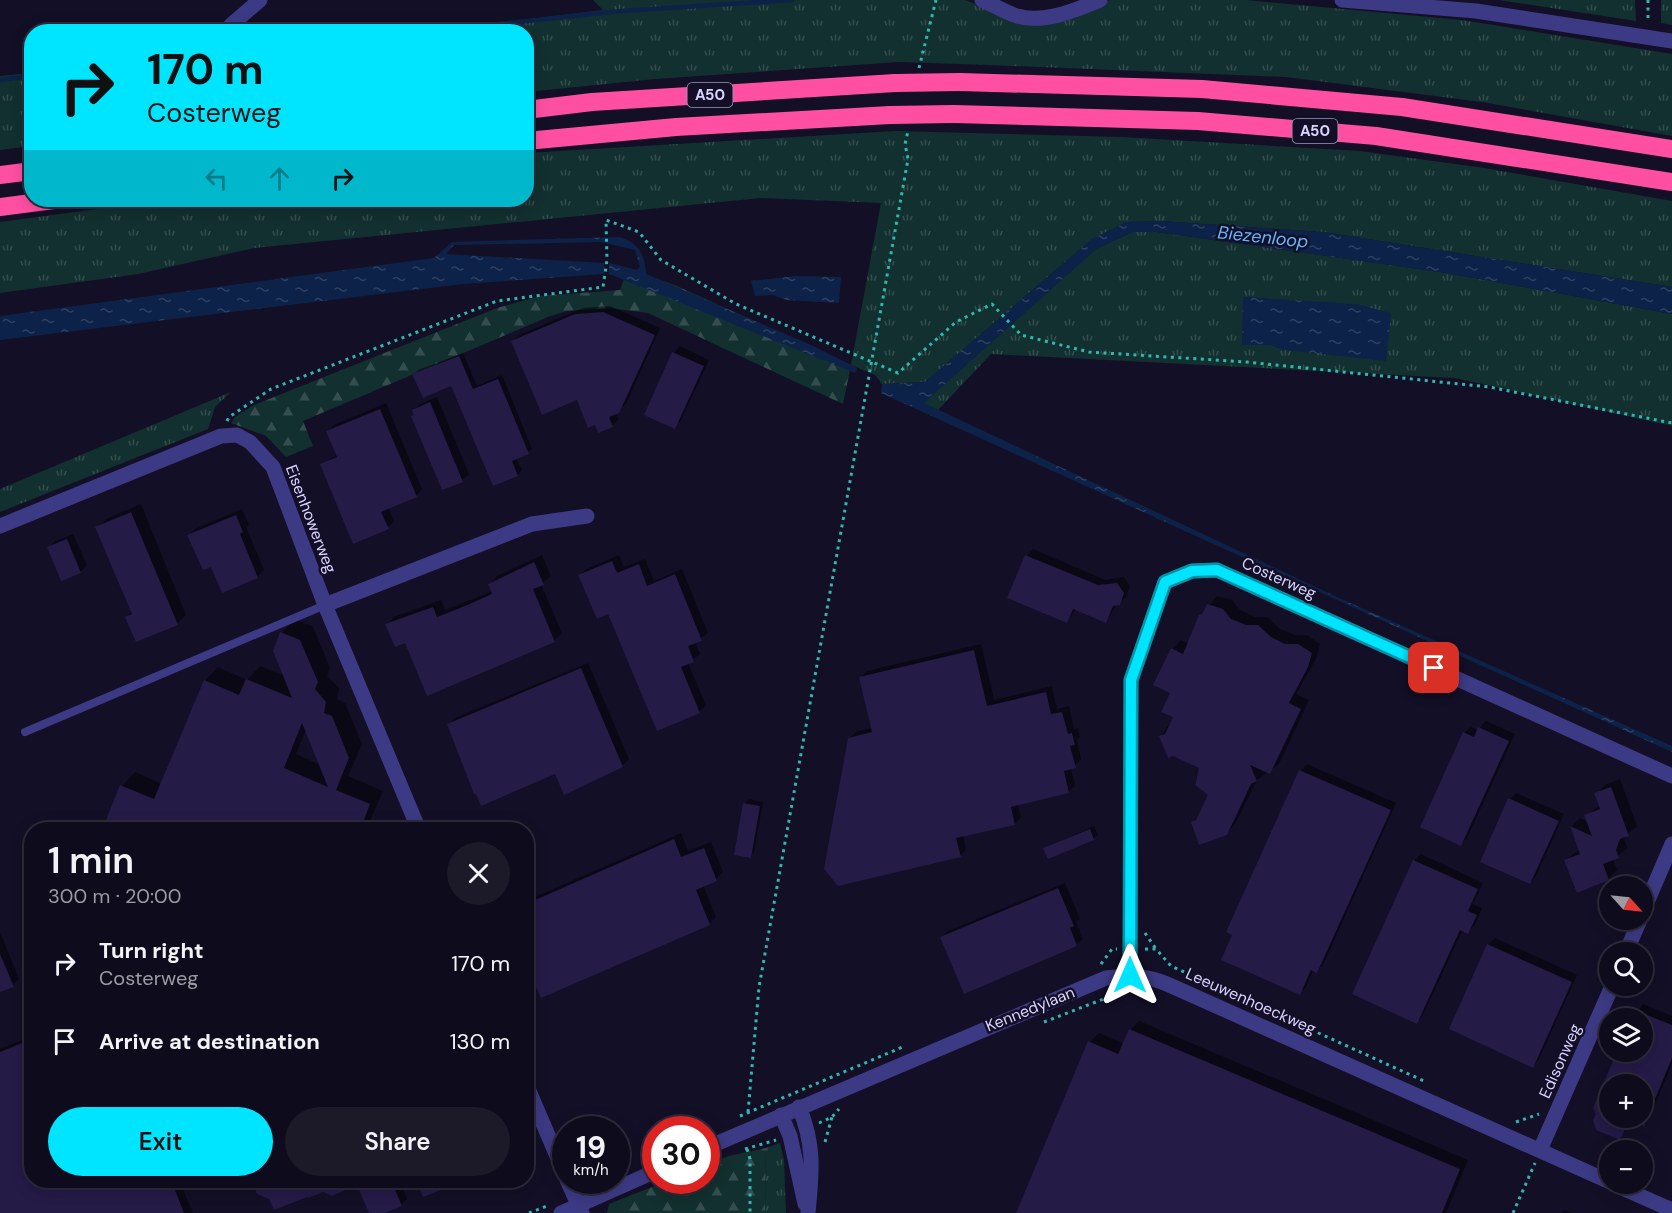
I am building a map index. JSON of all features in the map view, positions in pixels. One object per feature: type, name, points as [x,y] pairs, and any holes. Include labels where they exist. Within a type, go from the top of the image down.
[{"type":"highway","name":"A50","points":[[534,109],[592,102],[895,83],[960,82],[1202,89],[1402,107],[1672,149]]},
{"type":"highway","name":"A50","points":[[534,140],[675,127],[890,115],[954,114],[1198,121],[1376,136],[1672,182]]},
{"type":"highway","points":[[0,176],[24,172]]},
{"type":"highway","points":[[0,207],[24,204]]},
{"type":"street","points":[[232,24],[260,0]]},
{"type":"street","points":[[982,0],[1020,16],[1042,17],[1074,12],[1100,0]]},
{"type":"street","points":[[1342,0],[1476,11],[1672,41]]},
{"type":"street","name":"Eisenhowerweg","points":[[221,436],[237,435],[250,442],[273,467],[324,605],[416,822]]},
{"type":"street","points":[[0,526],[221,436]]},
{"type":"street","points":[[324,605],[532,524],[587,516]]},
{"type":"street","name":"Costerweg","points":[[1130,975],[1131,680],[1165,582],[1192,571],[1217,570],[1672,776]]},
{"type":"street","points":[[1653,888],[1672,844]]},
{"type":"street","name":"Leeuwenhoeckweg","points":[[720,1142],[1106,978],[1130,975],[1151,977],[1163,982],[1599,1177]]},
{"type":"street","name":"Edisonweg","points":[[1540,1150],[1608,996]]},
{"type":"street","points":[[534,1103],[552,1146]]},
{"type":"street","points":[[799,1107],[808,1128],[812,1175],[807,1213]]},
{"type":"street","points":[[781,1114],[790,1136],[807,1213]]},
{"type":"street","points":[[561,1213],[580,1210],[642,1178]]},
{"type":"street","points":[[573,1194],[580,1210]]},
{"type":"street","name":"Leeuwenhoeckweg","points":[[1636,1194],[1672,1210]]},
{"type":"lane","points":[[26,732],[324,605]]},
{"type":"path","points":[[918,76],[936,0]]},
{"type":"path","points":[[1648,0],[1648,26]]},
{"type":"path","points":[[907,1045],[748,1112],[759,987],[908,159],[905,144],[909,122]]},
{"type":"path","points":[[221,436],[229,417],[271,389],[497,301],[603,287],[607,260],[606,220],[639,232],[661,260],[736,304],[898,373],[956,322],[992,304],[1021,335],[1089,352],[1247,362],[1489,387],[1672,423]]},
{"type":"path","name":"Leeuwenhoeckweg","points":[[1100,966],[1112,949],[1156,949],[1171,966],[1430,1083]]},
{"type":"path","name":"Kennedylaan","points":[[1037,1025],[1123,992]]},
{"type":"path","points":[[808,1128],[832,1118],[837,1110],[846,1106]]},
{"type":"path","points":[[1540,1150],[1515,1122],[1558,1108]]},
{"type":"path","points":[[735,1151],[790,1136]]},
{"type":"path","points":[[747,1149],[750,1159],[750,1213]]},
{"type":"path","points":[[1524,1160],[1540,1150]]},
{"type":"path","points":[[1514,1213],[1540,1150]]},
{"type":"green space","points":[[593,0],[965,0],[1017,19],[1057,22],[1076,18],[1110,0],[1246,0],[1462,20],[1672,54],[1672,136],[1482,102],[1286,77],[989,65],[899,62],[655,79],[534,91],[534,24],[487,24],[603,10]]},
{"type":"green space","points":[[1499,0],[1635,0],[1636,21]]},
{"type":"green space","points":[[1661,0],[1672,0],[1672,25],[1661,23]]},
{"type":"green space","points":[[24,74],[24,147],[0,150],[0,76]]},
{"type":"green space","points":[[895,131],[1121,137],[1360,151],[1484,168],[1672,201],[1672,287],[1324,232],[1160,221],[1127,222],[1092,239],[925,382],[882,384],[875,375],[851,365],[881,203],[761,198],[254,248],[138,274],[0,293],[0,222],[112,207],[534,207],[534,153]]},
{"type":"green space","points":[[1133,232],[1157,232],[1447,273],[1672,314],[1672,426],[1455,378],[991,354],[938,410],[923,403],[1096,249]],"holes":[[[1244,297],[1294,301],[1284,350],[1271,345],[1242,345]]]},
{"type":"green space","points":[[628,268],[677,286],[851,365],[843,404],[648,313],[610,308],[567,311],[548,317],[303,421],[313,446],[286,457],[266,436],[231,423],[235,417],[254,405],[497,308],[540,296],[620,290]]},
{"type":"green space","points":[[231,392],[215,407],[208,429],[0,512],[0,489]]},
{"type":"green space","points":[[780,1143],[784,1160],[786,1213],[765,1213],[766,1148]]},
{"type":"green space","points":[[766,1148],[765,1213],[607,1213],[609,1204],[642,1191],[642,1194],[720,1194],[720,1159]]},
{"type":"water","name":"Biezenloop","points":[[1160,221],[1324,232],[1672,287],[1672,314],[1447,273],[1157,232],[1133,232],[1096,249],[924,403],[1337,597],[1672,746],[1672,752],[881,393],[882,384],[925,382],[1092,239],[1127,222]]},
{"type":"water","points":[[619,237],[631,242],[639,250],[644,260],[646,274],[811,345],[857,368],[855,373],[609,274],[609,263],[637,270],[640,267],[635,250],[601,242],[454,245],[446,254],[604,263],[604,274],[463,284],[0,340],[0,316],[434,258],[452,242]]},
{"type":"water","points":[[795,276],[841,277],[839,303],[786,300],[773,295],[755,296],[751,281]]},
{"type":"water","points":[[1243,297],[1356,304],[1391,313],[1386,361],[1284,350],[1271,345],[1242,345]]},
{"type":"building","points":[[603,312],[655,335],[619,413],[609,417],[613,427],[598,433],[595,425],[588,428],[577,400],[542,415],[511,341],[575,314]]},
{"type":"building","points":[[672,352],[704,366],[675,429],[644,415]]},
{"type":"building","points":[[459,356],[473,389],[498,379],[529,454],[512,461],[518,476],[493,486],[451,386],[423,398],[412,374]]},
{"type":"building","points":[[430,402],[463,482],[442,490],[411,416],[414,415],[412,410]]},
{"type":"building","points":[[380,409],[417,497],[381,512],[389,529],[353,544],[320,464],[337,457],[326,431]]},
{"type":"building","points":[[131,512],[178,625],[136,642],[125,617],[132,614],[95,527]]},
{"type":"building","points":[[236,515],[243,532],[240,534],[258,578],[222,593],[211,567],[203,570],[187,535]]},
{"type":"building","points":[[67,539],[81,573],[61,581],[47,547]]},
{"type":"building","points":[[1025,555],[1098,585],[1117,583],[1124,593],[1120,605],[1113,606],[1106,623],[1073,609],[1067,623],[1007,598]]},
{"type":"building","points":[[612,561],[617,573],[639,564],[647,586],[675,574],[702,641],[688,646],[694,662],[681,667],[700,713],[657,731],[608,614],[597,619],[578,575]]},
{"type":"building","points":[[534,562],[544,585],[533,589],[555,642],[427,696],[405,643],[395,647],[385,624],[433,607],[437,617],[465,606],[492,594],[488,584]]},
{"type":"building","points":[[1207,604],[1223,609],[1231,619],[1246,625],[1258,625],[1271,637],[1285,644],[1298,644],[1312,653],[1308,667],[1289,703],[1301,709],[1270,774],[1250,765],[1257,781],[1251,784],[1227,835],[1199,845],[1191,822],[1196,820],[1208,795],[1195,785],[1199,768],[1173,756],[1168,758],[1159,736],[1165,734],[1173,717],[1161,712],[1170,693],[1153,685],[1171,648],[1183,654],[1199,615],[1202,614]]},
{"type":"building","points":[[280,632],[300,640],[318,682],[315,689],[326,702],[324,713],[332,716],[349,758],[336,790],[370,804],[363,822],[105,822],[120,785],[154,799],[204,680],[239,695],[246,679],[292,698],[273,651]],"holes":[[[302,723],[328,787],[284,768]]]},
{"type":"building","points":[[974,650],[987,706],[1046,692],[1051,714],[1062,712],[1068,734],[1072,733],[1075,745],[1070,746],[1076,768],[1064,771],[1069,793],[1011,807],[1015,825],[956,838],[961,857],[838,886],[824,869],[848,738],[872,732],[859,677]]},
{"type":"building","points":[[581,668],[623,767],[564,795],[555,774],[481,806],[474,794],[447,724]]},
{"type":"building","points":[[1478,727],[1509,741],[1461,846],[1420,827],[1463,732],[1474,737]]},
{"type":"building","points":[[1299,770],[1391,810],[1317,973],[1311,970],[1300,995],[1221,960],[1232,935],[1226,932]]},
{"type":"building","points":[[1611,787],[1629,836],[1620,839],[1616,850],[1619,858],[1603,864],[1608,876],[1599,876],[1599,884],[1577,893],[1564,860],[1580,854],[1570,826],[1592,836],[1584,815],[1600,809],[1594,793]]},
{"type":"building","points":[[1508,798],[1559,821],[1530,884],[1480,862]]},
{"type":"building","points":[[743,803],[760,806],[751,858],[734,855]]},
{"type":"building","points":[[1090,829],[1094,840],[1048,859],[1043,848]]},
{"type":"building","points":[[674,839],[681,857],[704,848],[717,881],[696,890],[710,925],[541,998],[534,982],[534,900]]},
{"type":"building","points":[[1413,860],[1478,889],[1468,911],[1477,915],[1468,934],[1460,930],[1417,1024],[1352,994]]},
{"type":"building","points":[[1058,888],[1074,926],[1070,928],[1077,946],[964,994],[940,937]]},
{"type":"building","points":[[1487,944],[1572,982],[1533,1068],[1449,1029]]},
{"type":"building","points":[[0,954],[14,987],[0,992]]},
{"type":"building","points":[[1653,1017],[1672,1025],[1672,1058],[1653,1104],[1653,1074],[1608,1074],[1613,1062],[1653,1062]]},
{"type":"building","points":[[1129,1029],[1460,1169],[1442,1213],[1016,1213],[1088,1041],[1118,1054]]},
{"type":"building","points":[[24,1042],[24,1188],[174,1188],[184,1213],[0,1213],[0,1052]]},
{"type":"building","points":[[1599,1094],[1599,1128],[1625,1128],[1620,1140],[1596,1130],[1593,1120],[1596,1114],[1593,1108]]},
{"type":"building","points":[[254,1188],[350,1188],[332,1196],[323,1192],[274,1210],[269,1199],[257,1194]]},
{"type":"building","points":[[358,1188],[394,1188],[402,1206],[385,1213],[369,1213]]},
{"type":"building","points":[[419,1188],[446,1188],[423,1197]]},
{"type":"waterway","points":[[498,24],[621,11],[792,0]]},
{"type":"waterway","points":[[0,80],[24,77]]},
{"type":"route","points":[[1130,975],[1131,680],[1165,582],[1192,571],[1217,570],[1434,668]]}]
